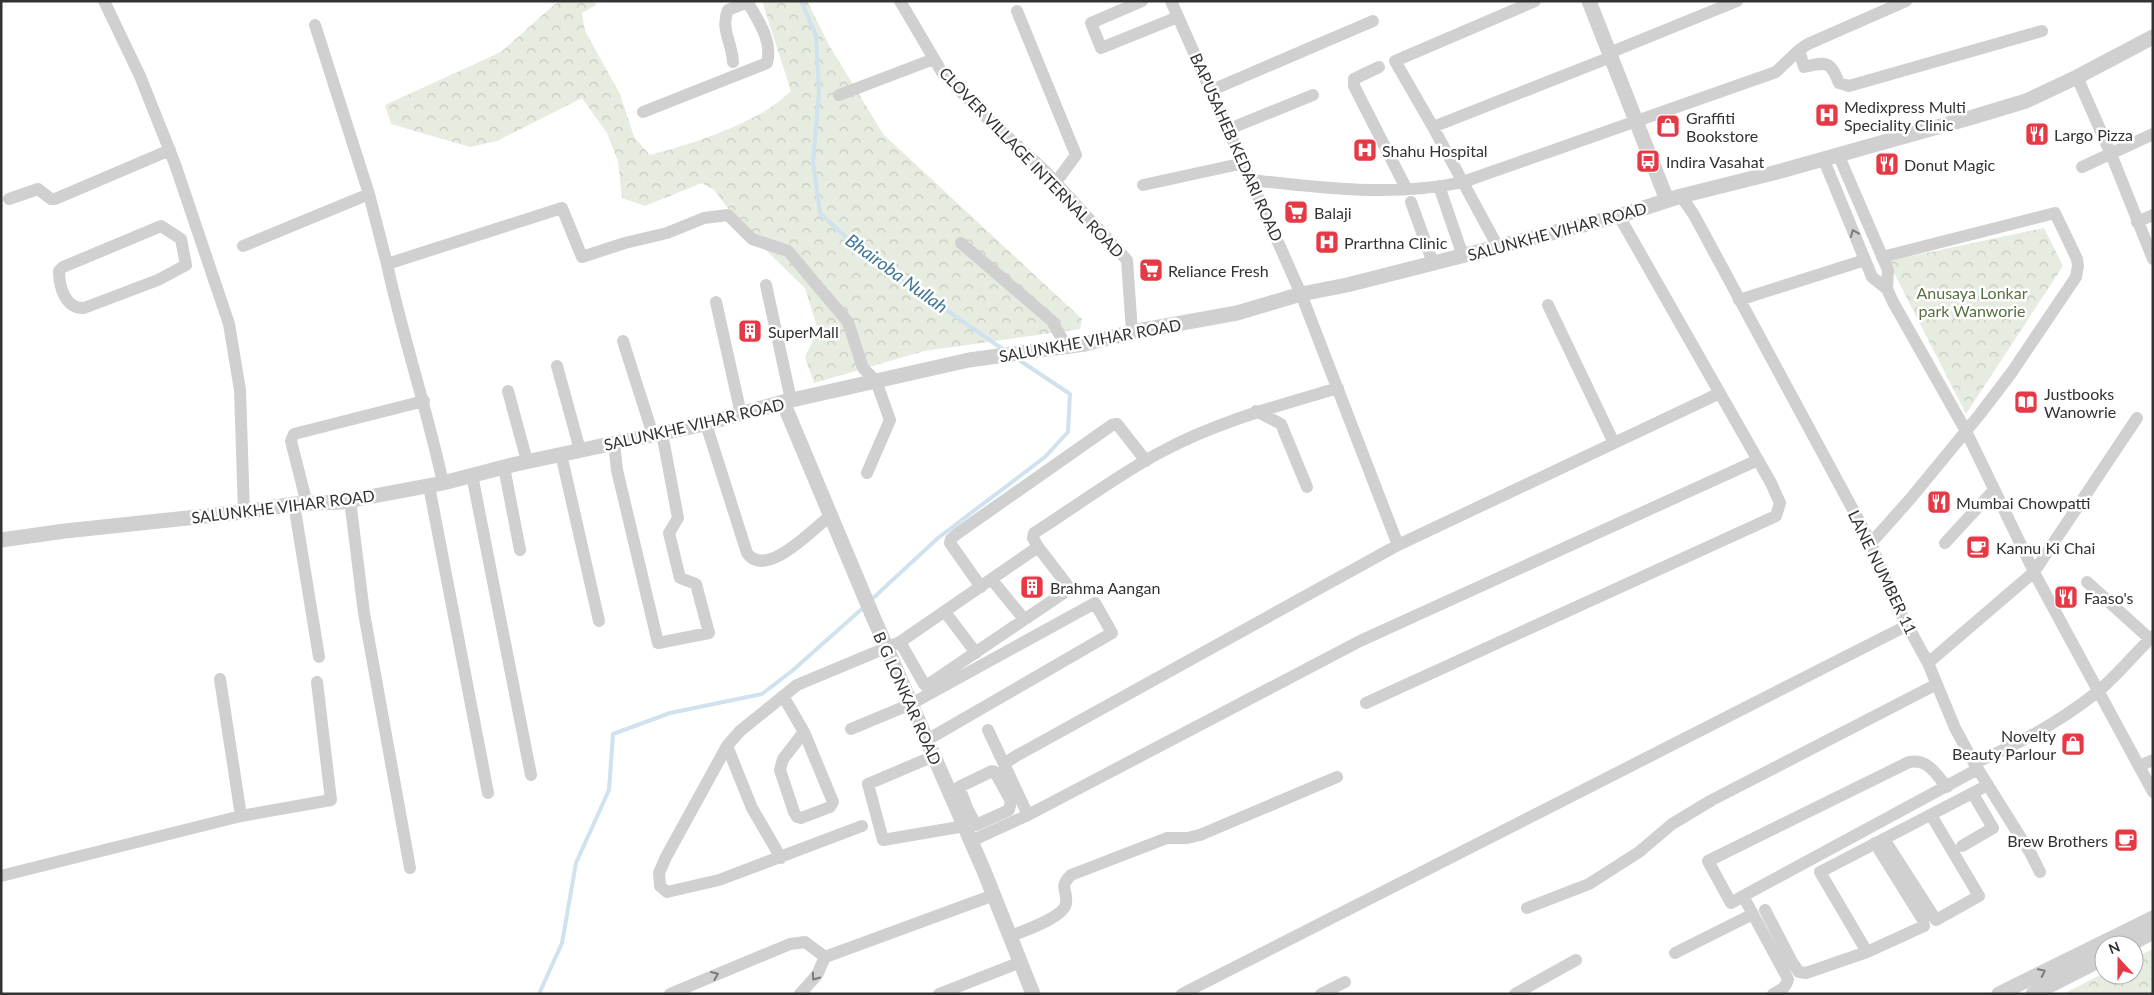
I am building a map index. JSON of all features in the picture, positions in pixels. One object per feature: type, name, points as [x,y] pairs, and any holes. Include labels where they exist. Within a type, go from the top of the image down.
[{"type":"street","points":[[104,1],[140,76],[170,150],[229,324],[240,390],[244,512]]},
{"type":"street","name":"CLOVER VILLAGE INTERNAL ROAD","points":[[900,1],[943,74],[1056,182],[1127,260],[1132,332]]},
{"type":"street","points":[[1142,1],[1091,23],[1101,48],[1178,17]]},
{"type":"street","points":[[1498,247],[1395,61],[1534,1]]},
{"type":"street","points":[[1589,1],[1636,121],[1674,198]]},
{"type":"street","points":[[1433,127],[1737,1]]},
{"type":"street","points":[[1252,180],[1335,189],[1406,188],[1463,182],[1776,72],[1799,50],[1906,1]]},
{"type":"street","points":[[643,112],[767,63],[769,46],[761,25],[747,2],[728,10],[724,20],[732,50],[733,62]]},
{"type":"street","name":"BAPUSAHEB KEDARI ROAD","points":[[1175,2],[1178,17],[1301,294],[1398,545]]},
{"type":"street","points":[[1017,11],[1076,155],[1056,182]]},
{"type":"street","points":[[1212,90],[1373,21]]},
{"type":"street","points":[[315,25],[369,194],[398,316],[424,401],[436,484],[488,792]]},
{"type":"street","points":[[1799,50],[1804,67],[1823,63],[1828,64],[1834,70],[1839,83],[1849,86],[2042,31]]},
{"type":"street","name":"SALUNKHE VIHAR ROAD","points":[[1,540],[65,530],[350,500],[436,484],[561,454],[706,424],[787,401],[969,360],[1085,344],[1132,332],[1237,313],[1301,294],[1347,285],[1619,216],[1674,198],[2004,108],[2026,101],[2077,77],[2153,37]]},
{"type":"street","points":[[839,95],[934,59]]},
{"type":"street","points":[[1379,67],[1354,79],[1354,86],[1406,188]]},
{"type":"street","points":[[2077,77],[2153,259]]},
{"type":"street","points":[[1229,129],[1313,95]]},
{"type":"street","points":[[2082,167],[2153,134]]},
{"type":"street","points":[[9,199],[38,189],[51,199],[56,199],[170,150]]},
{"type":"street","points":[[1838,154],[1888,270],[1887,288]]},
{"type":"street","points":[[1823,158],[1872,277],[1887,288],[1924,359],[1966,431],[2034,572],[2153,792]]},
{"type":"street","points":[[1143,185],[1244,163]]},
{"type":"street","points":[[1439,186],[1463,256]]},
{"type":"street","points":[[242,246],[369,194]]},
{"type":"street","name":"LANE NUMBER 11","points":[[1674,198],[1694,215],[1871,543],[1894,601],[1928,663],[1955,728],[2040,872]]},
{"type":"street","points":[[1411,202],[1433,263]]},
{"type":"street","points":[[387,264],[562,208],[582,256],[667,233],[704,218],[728,215],[752,239],[788,251],[848,322],[863,368],[876,381],[890,420],[867,473]]},
{"type":"street","points":[[1871,543],[1966,431],[2012,372],[2076,277],[2078,266],[2077,259],[2055,213],[1882,257]]},
{"type":"street","points":[[2137,222],[2153,215]]},
{"type":"street","points":[[1366,704],[1776,516],[1780,503],[1758,460],[1619,216]]},
{"type":"street","points":[[161,226],[181,239],[186,265],[158,280],[84,308],[77,308],[71,305],[64,295],[59,277],[59,271],[63,267],[161,226]]},
{"type":"street","points":[[181,239],[198,231]]},
{"type":"street","points":[[961,243],[1052,321],[1066,346]]},
{"type":"street","points":[[1739,300],[1864,260]]},
{"type":"street","points":[[766,285],[787,401]]},
{"type":"street","points":[[716,302],[741,414]]},
{"type":"street","points":[[1548,305],[1614,443]]},
{"type":"street","points":[[614,443],[617,470],[658,643],[709,633],[696,584],[680,578],[669,533],[678,518],[658,434],[623,341]]},
{"type":"street","points":[[557,366],[580,450]]},
{"type":"street","points":[[893,645],[925,686],[976,653],[1068,588],[1038,547],[1034,533],[1159,453],[1218,425],[1256,411],[1338,388]]},
{"type":"street","points":[[508,391],[527,462]]},
{"type":"street","points":[[1004,764],[1398,545],[1720,393]]},
{"type":"street","points":[[319,657],[292,441],[294,434],[424,401]]},
{"type":"street","name":"B G LONKAR ROAD","points":[[787,401],[830,516],[871,612],[893,645],[911,704],[963,816],[971,841],[1033,994]]},
{"type":"street","points":[[1256,411],[1281,424],[1307,487]]},
{"type":"street","points":[[1928,663],[2034,572],[2137,418]]},
{"type":"street","points":[[706,424],[750,557],[763,562],[772,560],[793,546],[830,516]]},
{"type":"street","points":[[981,587],[950,543],[951,539],[958,533],[1112,425],[1117,424],[1146,461]]},
{"type":"street","points":[[561,454],[599,621]]},
{"type":"street","points":[[971,841],[1028,815],[1360,641],[1758,460]]},
{"type":"street","points":[[504,467],[520,550]]},
{"type":"street","points":[[472,475],[531,776]]},
{"type":"street","points":[[1945,543],[1994,490]]},
{"type":"street","points":[[350,500],[364,613],[389,763],[410,868]]},
{"type":"street","points":[[862,826],[719,880],[667,892],[660,886],[659,873],[666,856],[727,746],[740,731],[797,685],[893,645],[945,612],[1038,547]]},
{"type":"street","points":[[992,580],[1024,619]]},
{"type":"street","points":[[1947,787],[1927,765],[1919,760],[1909,762],[1708,861],[1731,903],[1947,787],[1976,766],[2053,724],[2098,692],[2151,637],[2088,582]]},
{"type":"street","points":[[851,729],[911,704],[1095,603],[1112,633],[927,740]]},
{"type":"street","points":[[945,612],[976,653]]},
{"type":"street","points":[[1182,994],[1908,625]]},
{"type":"street","points":[[220,680],[241,816]]},
{"type":"street","points":[[1,876],[241,816],[331,800],[317,682]]},
{"type":"street","points":[[1527,908],[1589,884],[1639,852],[1672,824],[1712,800],[1937,684]]},
{"type":"street","points":[[783,696],[804,732],[833,802],[830,807],[797,818],[780,770],[783,759],[804,732]]},
{"type":"street","points":[[934,756],[868,784],[883,840],[963,816],[978,825],[1009,810],[1012,790],[1004,764],[988,730]]},
{"type":"street","points":[[727,746],[752,808],[781,858]]},
{"type":"street","points":[[2139,766],[2153,760]]},
{"type":"street","points":[[963,816],[959,788],[992,771],[996,772],[1012,790],[1028,815]]},
{"type":"street","points":[[1011,936],[1057,916],[1064,909],[1067,902],[1063,888],[1066,880],[1071,875],[1166,838],[1187,838],[1200,835],[1337,778]]},
{"type":"street","points":[[1867,952],[1820,872],[1988,785]]},
{"type":"street","points":[[1962,846],[1993,828],[1973,794]]},
{"type":"street","points":[[1880,841],[1936,920],[1978,896],[1931,815]]},
{"type":"street","points":[[1743,896],[1759,912],[1799,972],[1806,973],[1867,952],[1924,926],[1923,920],[1880,841]]},
{"type":"street","points":[[800,994],[817,976],[825,957],[994,894]]},
{"type":"street","points":[[1675,954],[1759,912]]},
{"type":"street","points":[[1759,912],[1788,979],[1787,985],[1773,994]]},
{"type":"street","points":[[1999,994],[2153,918]]},
{"type":"street","points":[[670,994],[790,944],[805,942],[825,957]]},
{"type":"street","points":[[1515,994],[1576,960]]},
{"type":"street","points":[[940,994],[1021,962]]},
{"type":"street","points":[[2033,994],[2094,963]]},
{"type":"street","points":[[1321,994],[1345,982]]},
{"type":"green space","points":[[564,1],[594,1],[596,5],[582,13],[585,31],[620,94],[634,137],[650,155],[686,145],[744,122],[762,113],[791,91],[762,1],[807,1],[829,45],[883,134],[1082,319],[1080,329],[924,351],[814,383],[805,357],[818,330],[805,288],[744,229],[714,190],[702,183],[645,206],[622,198],[618,161],[607,133],[582,98],[497,141],[470,147],[391,124],[385,105],[501,52],[555,4]]},
{"type":"green space","name":"Anusaya Lonkar park Wanworie","points":[[2044,228],[2063,266],[1966,414],[1888,261]]},
{"type":"green space","points":[[2153,949],[2153,994],[2063,994],[2094,978],[2094,985],[2144,985],[2144,953]]},
{"type":"waterway","name":"Bhairoba Nullah","points":[[801,1],[816,36],[819,93],[813,162],[820,213],[861,251],[1004,350]]},
{"type":"waterway","points":[[871,600],[938,538],[1045,457],[1068,432],[1070,394],[1016,358]]},
{"type":"waterway","points":[[539,994],[562,943],[576,863],[609,790],[613,734],[670,713],[762,694],[792,671],[864,607]]},
{"type":"place","name":"Medixpress Multi Speciality Clinic","points":[[1827,115]]},
{"type":"place","name":"Graffiti Bookstore","points":[[1668,126]]},
{"type":"place","name":"Largo Pizza","points":[[2037,134]]},
{"type":"place","name":"Shahu Hospital","points":[[1365,150]]},
{"type":"place","name":"Indira Vasahat","points":[[1648,161]]},
{"type":"place","name":"Donut Magic","points":[[1887,164]]},
{"type":"place","name":"Balaji","points":[[1296,212]]},
{"type":"place","name":"Prarthna Clinic","points":[[1327,242]]},
{"type":"place","name":"Reliance Fresh","points":[[1151,270]]},
{"type":"place","name":"SuperMall","points":[[750,331]]},
{"type":"place","name":"Justbooks Wanowrie","points":[[2026,402]]},
{"type":"place","name":"Mumbai Chowpatti","points":[[1939,502]]},
{"type":"place","name":"Kannu Ki Chai","points":[[1978,547]]},
{"type":"place","name":"Brahma Aangan","points":[[1032,587]]},
{"type":"place","name":"Faaso's","points":[[2066,597]]},
{"type":"place","name":"Novelty Beauty Parlour","points":[[2073,744]]},
{"type":"place","name":"Brew Brothers","points":[[2126,840]]}]
